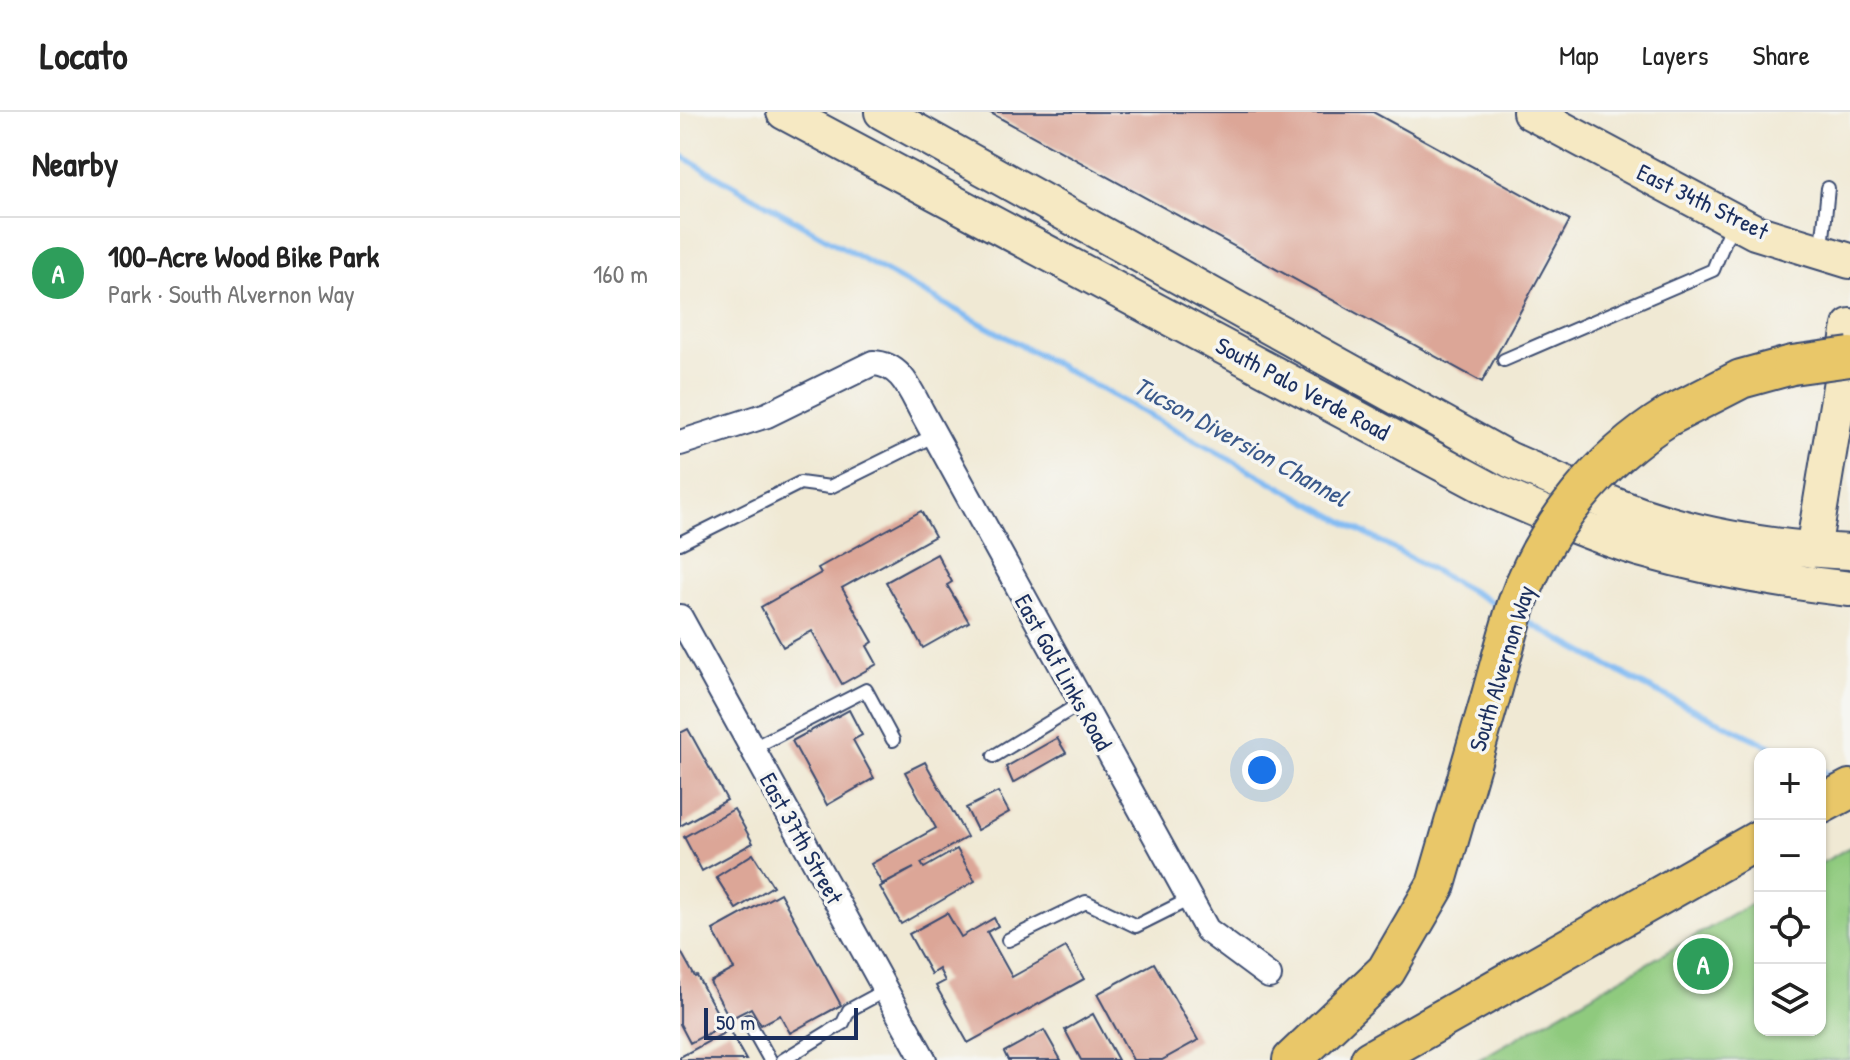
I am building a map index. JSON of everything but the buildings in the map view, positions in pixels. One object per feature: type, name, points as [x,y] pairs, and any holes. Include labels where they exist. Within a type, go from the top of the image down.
[{"type":"main road","name":"South Palo Verde Road","points":[[784,112],[1497,493],[1577,528],[1638,549],[1755,577],[1850,589]]},
{"type":"main road","name":"South Palo Verde Road","points":[[882,112],[1510,460],[1619,507],[1684,527],[1749,543],[1850,552]]},
{"type":"main road","name":"East 34th Street","points":[[1530,112],[1565,120],[1755,232],[1836,256]]},
{"type":"main road","points":[[1813,550],[1850,326]]},
{"type":"main road","name":"South Alvernon Way","points":[[1292,1060],[1386,971],[1436,885],[1518,602],[1532,570],[1562,518],[1606,466],[1651,427],[1669,416],[1741,379],[1792,365],[1850,357]]},
{"type":"main road","points":[[1826,802],[1850,789]]},
{"type":"main road","points":[[1370,1060],[1754,842]]},
{"type":"street","name":"East Golf Links Road","points":[[680,443],[767,415],[873,363],[883,363],[895,369],[905,381],[1207,930],[1269,976]]},
{"type":"street","name":"East 37th Street","points":[[680,617],[692,649],[753,748],[924,1060]]},
{"type":"lane","points":[[1828,188],[1836,256]]},
{"type":"lane","points":[[1504,360],[1713,270],[1733,220]]},
{"type":"lane","points":[[680,543],[800,483],[830,487],[933,436]]},
{"type":"lane","points":[[753,748],[866,690],[893,740]]},
{"type":"lane","points":[[994,756],[1081,703]]},
{"type":"lane","points":[[1008,940],[1086,902],[1136,926],[1190,899]]},
{"type":"lane","points":[[783,1060],[843,1023],[849,1010],[886,990]]},
{"type":"lane","points":[[748,1021],[770,1060]]},
{"type":"green space","points":[[1850,847],[1850,1060],[1478,1060],[1754,902],[1754,1036],[1826,1036],[1826,861]]},
{"type":"waterway","name":"Tucson Diversion Channel","points":[[680,155],[859,257],[1502,608]]},
{"type":"waterway","name":"Tucson Diversion Channel","points":[[1526,621],[1645,686],[1774,748]]},
{"type":"waterway","name":"Tucson Diversion Channel","points":[[1826,773],[1840,780]]},
{"type":"place","name":"100-Acre Wood Bike Park","points":[[1703,964]]}]
